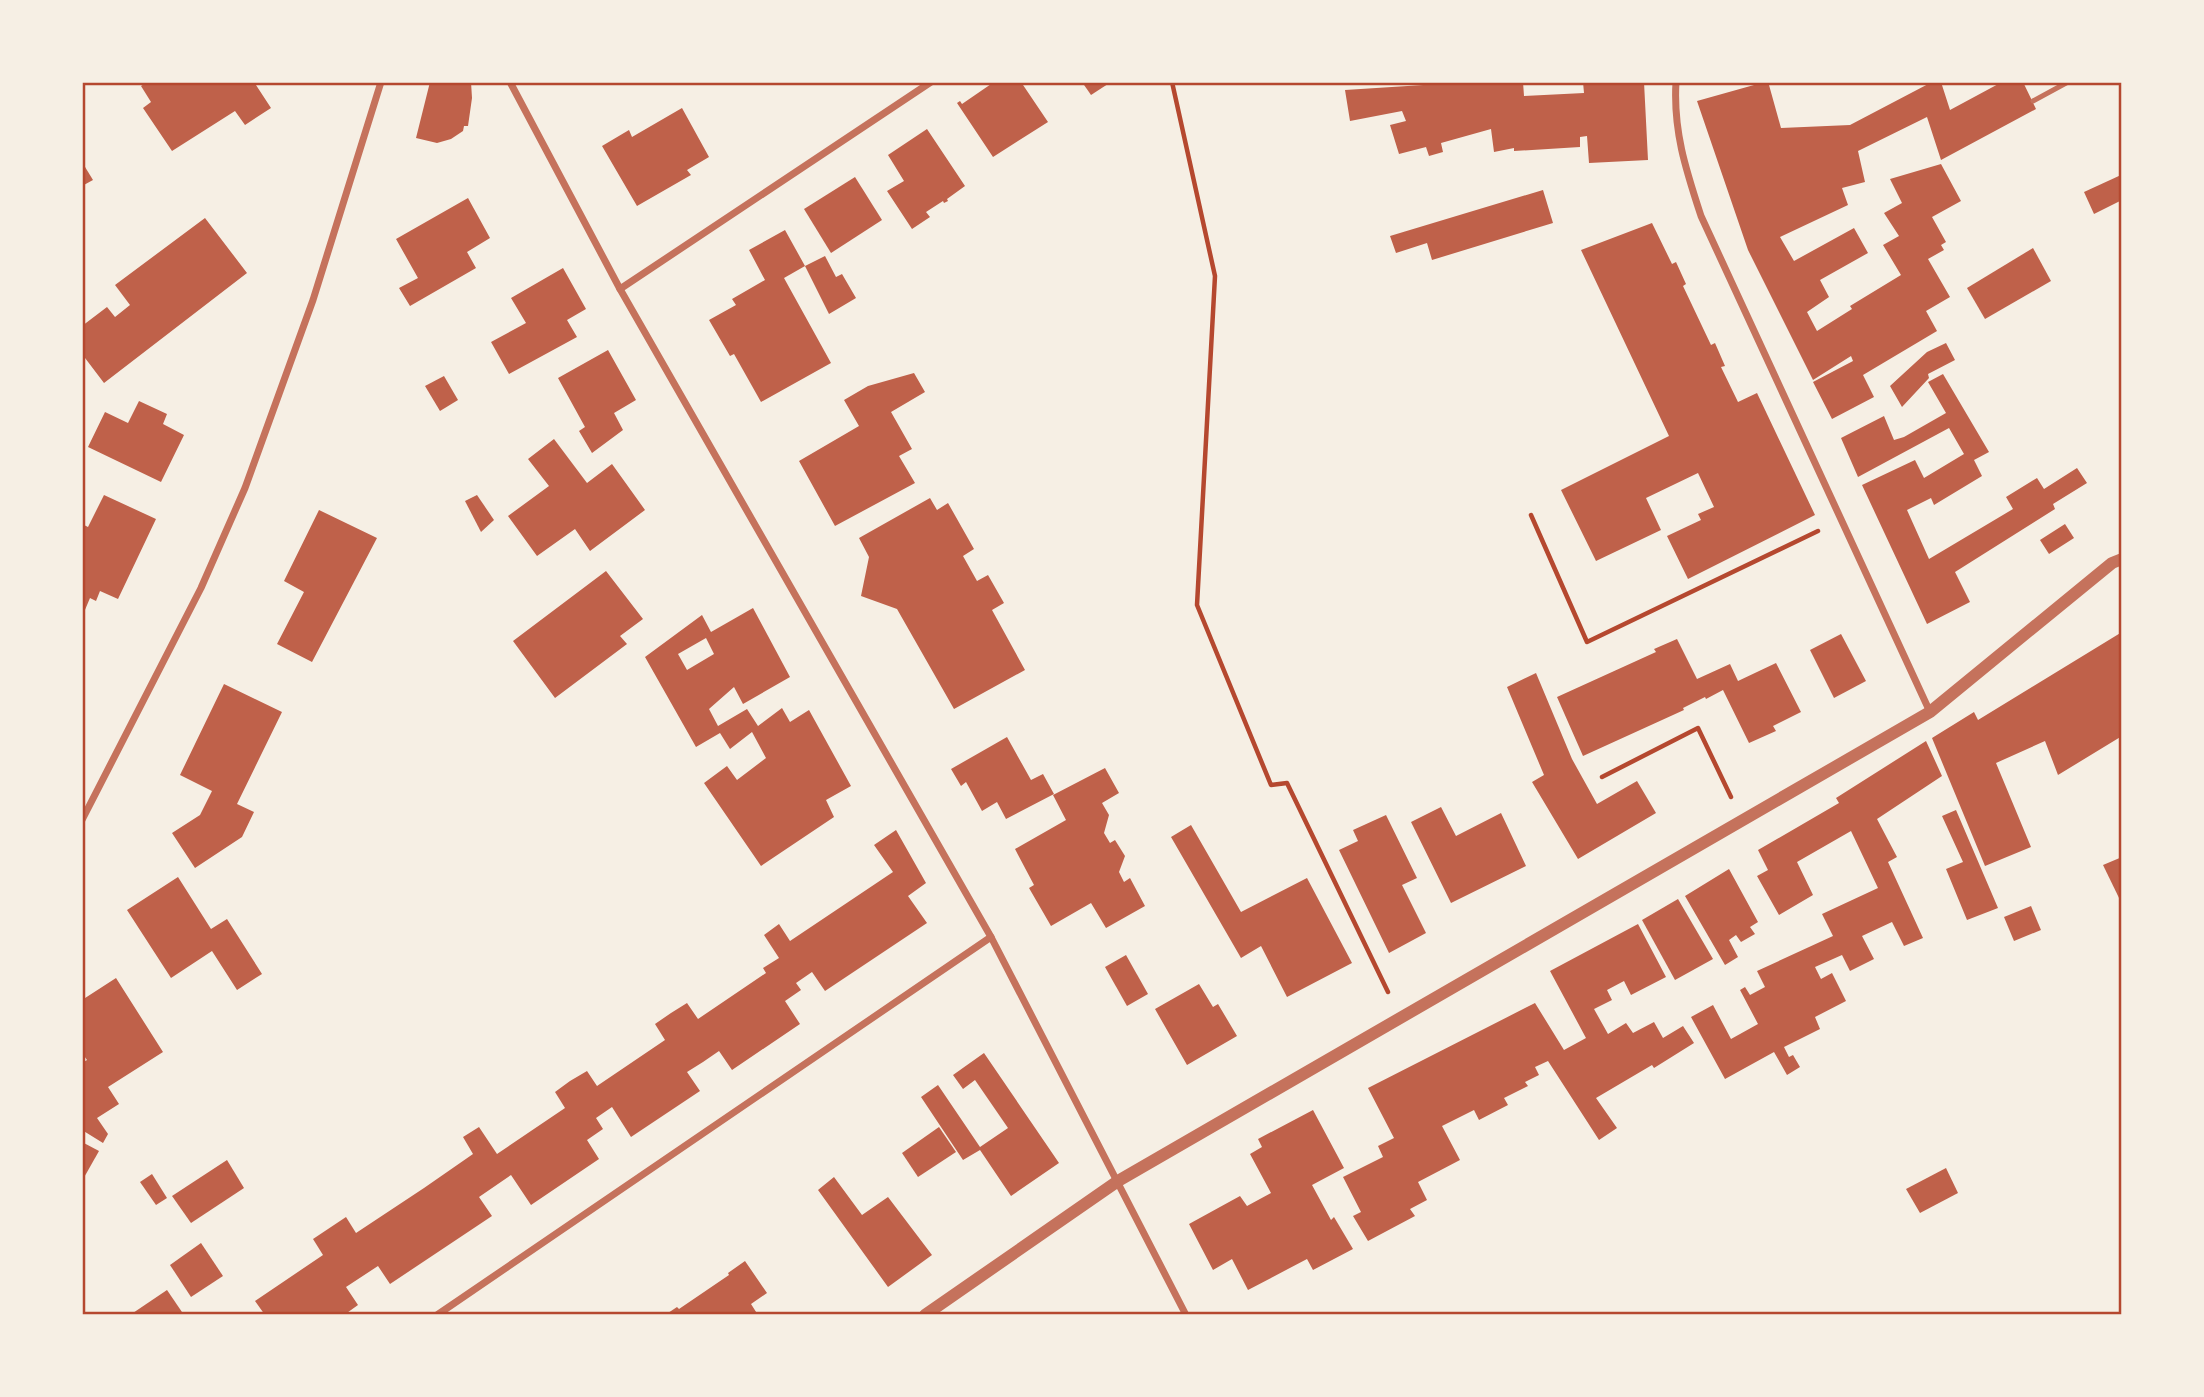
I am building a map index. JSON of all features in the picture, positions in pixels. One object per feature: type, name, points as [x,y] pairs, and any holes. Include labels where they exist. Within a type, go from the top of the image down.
[{"type":"street","points":[[82,820],[201,588],[245,488],[313,300],[382,82]]},
{"type":"street","points":[[510,82],[620,289],[992,937],[1186,1315]]},
{"type":"street","points":[[620,289],[931,82]]},
{"type":"street","points":[[1676,82],[1675,102],[1682,161],[1701,216],[1930,712]]},
{"type":"street","points":[[925,1315],[1118,1181],[1930,712],[2112,563],[2122,559]]},
{"type":"street","points":[[437,1315],[992,937]]},
{"type":"lane","points":[[2033,101],[2068,82]]},
{"type":"path","points":[[1172,82],[1215,275],[1197,606],[1271,785],[1287,783],[1401,1018]]},
{"type":"path","points":[[1531,515],[1587,642],[1841,520]]},
{"type":"path","points":[[1602,777],[1698,728],[1742,820]]},
{"type":"building","points":[[147,82],[254,82],[271,108],[245,125],[235,111],[172,151],[143,108],[151,102],[141,86]]},
{"type":"building","points":[[430,82],[471,82],[468,126],[464,126],[463,131],[451,139],[437,143],[416,138]]},
{"type":"building","points":[[994,82],[1021,82],[1048,122],[993,157],[957,103],[960,101],[962,104]]},
{"type":"building","points":[[1082,82],[1111,82],[1091,95]]},
{"type":"building","points":[[1470,82],[1523,82],[1524,96],[1584,93],[1583,82],[1644,82],[1648,160],[1589,163],[1587,136],[1580,137],[1580,147],[1514,151],[1514,148],[1494,152],[1491,129],[1441,143],[1443,152],[1429,156],[1426,147],[1399,154],[1390,125],[1406,121],[1402,111],[1350,121],[1345,90]]},
{"type":"building","points":[[1932,82],[1941,82],[1950,110],[2002,82],[2023,82],[2036,109],[1941,160],[1927,117],[1858,151],[1865,182],[1842,188],[1848,205],[1780,237],[1794,261],[1854,228],[1868,253],[1820,280],[1829,297],[1807,312],[1817,331],[1852,309],[1850,306],[1901,275],[1883,245],[1899,236],[1884,213],[1902,203],[1890,179],[1941,164],[1961,201],[1932,217],[1946,242],[1941,245],[1944,250],[1928,259],[1950,297],[1926,311],[1937,331],[1863,375],[1874,397],[1832,419],[1813,382],[1853,361],[1851,356],[1813,380],[1748,250],[1697,101],[1754,85],[1769,85],[1781,128],[1850,125]]},
{"type":"building","points":[[682,108],[709,157],[687,170],[691,175],[637,206],[602,146],[629,130],[632,137]]},
{"type":"building","points":[[927,129],[965,186],[947,199],[948,201],[943,201],[926,212],[930,217],[912,229],[887,191],[904,181],[888,155]]},
{"type":"building","points":[[82,162],[93,180],[82,186]]},
{"type":"building","points":[[2121,175],[2122,200],[2094,214],[2084,192]]},
{"type":"building","points":[[855,177],[882,220],[831,253],[804,209]]},
{"type":"building","points":[[1543,190],[1553,223],[1432,260],[1427,243],[1396,253],[1390,236]]},
{"type":"building","points":[[468,198],[490,238],[467,252],[476,268],[410,306],[399,288],[418,278],[396,239]]},
{"type":"building","points":[[205,218],[247,273],[104,383],[82,354],[82,326],[107,307],[115,317],[130,305],[115,285]]},
{"type":"building","points":[[1652,223],[1672,264],[1676,262],[1686,284],[1683,286],[1711,345],[1715,343],[1725,366],[1721,367],[1738,402],[1757,393],[1815,515],[1688,579],[1667,536],[1701,520],[1698,514],[1714,507],[1698,473],[1646,498],[1661,530],[1596,561],[1561,490],[1669,436],[1581,250]]},
{"type":"building","points":[[785,230],[805,266],[784,278],[831,363],[761,402],[734,354],[730,356],[709,320],[736,305],[732,299],[765,280],[749,250]]},
{"type":"building","points":[[2033,248],[2051,281],[1985,319],[1967,288]]},
{"type":"building","points":[[825,256],[836,277],[842,274],[856,298],[829,314],[805,266]]},
{"type":"building","points":[[563,268],[586,309],[567,320],[577,337],[509,374],[491,342],[526,323],[511,298]]},
{"type":"building","points":[[1946,343],[1955,360],[1928,374],[1929,378],[1902,407],[1890,386],[1927,352]]},
{"type":"building","points":[[608,350],[636,400],[614,413],[623,430],[592,453],[579,431],[585,427],[558,378]]},
{"type":"building","points":[[914,373],[925,392],[891,412],[912,449],[899,456],[915,483],[835,526],[799,461],[859,426],[844,400],[868,386]]},
{"type":"building","points":[[1943,374],[1989,452],[1974,460],[1982,476],[1934,505],[1931,498],[1907,510],[1929,559],[2013,509],[2006,497],[2037,478],[2044,489],[2077,468],[2087,483],[2053,504],[2055,509],[1955,572],[1970,602],[1927,624],[1862,485],[1915,460],[1924,478],[1964,454],[1949,428],[1858,477],[1841,438],[1884,416],[1894,440],[1946,413],[1928,382]]},
{"type":"building","points":[[444,376],[458,400],[440,411],[425,386]]},
{"type":"building","points":[[139,401],[167,414],[163,424],[184,435],[161,482],[88,447],[105,412],[128,423]]},
{"type":"building","points":[[554,439],[587,483],[612,464],[645,510],[590,551],[575,529],[537,556],[508,516],[549,486],[528,459]]},
{"type":"building","points":[[104,495],[156,519],[118,599],[100,591],[96,601],[90,598],[82,617],[82,524],[88,527]]},
{"type":"building","points":[[477,495],[494,520],[481,532],[465,501]]},
{"type":"building","points":[[930,498],[937,510],[948,503],[974,549],[963,556],[977,581],[988,575],[1004,603],[992,610],[1025,670],[954,709],[897,609],[861,596],[869,557],[859,538]]},
{"type":"building","points":[[319,510],[377,538],[312,662],[277,644],[304,592],[284,581]]},
{"type":"building","points":[[2065,524],[2074,538],[2049,554],[2040,540]]},
{"type":"building","points":[[606,571],[643,619],[620,636],[627,644],[555,698],[513,641]]},
{"type":"building","points":[[753,608],[790,677],[743,704],[734,687],[709,709],[718,726],[747,709],[758,726],[782,708],[790,722],[809,710],[851,786],[826,800],[834,817],[761,866],[704,783],[727,766],[737,780],[766,758],[752,732],[730,749],[720,733],[696,747],[645,657],[702,615],[711,632]],"holes":[[[706,638],[714,654],[687,670],[678,654]]]},
{"type":"building","points":[[2122,632],[2122,736],[2058,775],[2045,741],[1996,763],[2031,847],[1985,866],[1932,738],[1974,712],[1978,720]]},
{"type":"building","points":[[1841,634],[1866,681],[1834,698],[1810,650]]},
{"type":"building","points":[[1677,639],[1697,679],[1730,664],[1738,681],[1776,663],[1801,712],[1773,726],[1776,731],[1749,743],[1723,690],[1583,756],[1557,697],[1656,652],[1654,649]]},
{"type":"building","points":[[1536,673],[1572,759],[1597,804],[1637,781],[1656,813],[1578,859],[1532,782],[1544,775],[1507,687]]},
{"type":"building","points":[[224,684],[282,712],[237,804],[254,812],[242,837],[195,868],[172,833],[200,815],[212,791],[180,775]]},
{"type":"building","points":[[1007,737],[1031,780],[1043,774],[1054,794],[1006,819],[997,802],[982,811],[966,782],[961,786],[951,769]]},
{"type":"building","points":[[1926,741],[1942,776],[1877,819],[1897,857],[1888,862],[1923,938],[1904,946],[1892,922],[1862,936],[1874,959],[1850,971],[1842,955],[1815,967],[1821,979],[1832,973],[1846,1001],[1815,1017],[1820,1029],[1784,1047],[1789,1057],[1793,1055],[1800,1067],[1787,1075],[1774,1052],[1725,1079],[1691,1017],[1713,1005],[1731,1039],[1758,1024],[1740,990],[1745,987],[1750,995],[1765,987],[1757,971],[1833,936],[1822,914],[1878,888],[1851,831],[1797,862],[1813,895],[1779,915],[1757,876],[1768,870],[1758,850],[1839,803],[1836,798]]},
{"type":"building","points":[[1105,768],[1119,793],[1102,803],[1109,815],[1104,833],[1110,843],[1115,840],[1125,856],[1119,872],[1124,882],[1130,878],[1145,906],[1106,928],[1091,903],[1051,926],[1029,888],[1034,885],[1015,849],[1066,820],[1053,795]]},
{"type":"building","points":[[1441,807],[1456,836],[1501,813],[1526,866],[1451,903],[1411,822]]},
{"type":"building","points":[[1956,810],[1998,908],[1967,920],[1946,869],[1963,862],[1942,816]]},
{"type":"building","points":[[1386,815],[1417,878],[1402,885],[1426,933],[1389,953],[1339,850],[1358,841],[1353,830]]},
{"type":"building","points":[[1191,825],[1241,912],[1307,878],[1352,963],[1287,997],[1261,946],[1241,958],[1171,837]]},
{"type":"building","points":[[896,830],[926,883],[908,896],[927,923],[825,991],[812,972],[796,983],[801,990],[785,1001],[800,1024],[732,1070],[719,1051],[687,1072],[700,1091],[631,1137],[612,1107],[596,1118],[603,1129],[587,1140],[599,1159],[531,1205],[511,1175],[479,1197],[492,1216],[390,1284],[378,1266],[346,1287],[358,1305],[344,1315],[265,1315],[255,1301],[323,1255],[313,1239],[346,1217],[356,1233],[424,1188],[473,1154],[463,1137],[479,1127],[497,1154],[565,1108],[555,1092],[570,1081],[587,1071],[597,1086],[665,1040],[655,1024],[671,1013],[687,1003],[698,1019],[766,973],[763,968],[779,958],[764,935],[779,924],[790,941],[893,872],[874,845]]},
{"type":"building","points":[[2122,857],[2122,899],[2120,900],[2103,865]]},
{"type":"building","points":[[1729,869],[1758,922],[1750,927],[1755,934],[1741,942],[1736,935],[1729,940],[1738,957],[1725,965],[1685,896]]},
{"type":"building","points":[[178,877],[211,929],[227,919],[262,974],[237,990],[212,951],[171,978],[127,910]]},
{"type":"building","points":[[1678,899],[1713,959],[1675,980],[1642,920]]},
{"type":"building","points":[[2031,906],[2041,930],[2014,941],[2004,917]]},
{"type":"building","points":[[1638,924],[1666,977],[1631,995],[1624,981],[1607,990],[1612,1000],[1594,1009],[1608,1034],[1626,1023],[1633,1033],[1654,1022],[1663,1038],[1683,1026],[1694,1043],[1654,1068],[1652,1065],[1596,1098],[1617,1128],[1599,1140],[1548,1061],[1535,1067],[1539,1075],[1525,1082],[1528,1086],[1504,1098],[1508,1105],[1479,1120],[1474,1110],[1442,1126],[1460,1160],[1418,1182],[1427,1200],[1410,1209],[1415,1216],[1368,1241],[1353,1216],[1361,1212],[1343,1177],[1383,1157],[1378,1146],[1394,1138],[1368,1088],[1535,1003],[1564,1050],[1586,1038],[1550,971]]},
{"type":"building","points":[[1126,955],[1148,994],[1127,1006],[1105,967]]},
{"type":"building","points":[[116,978],[163,1052],[108,1087],[119,1104],[97,1118],[108,1134],[103,1143],[82,1130],[82,1063],[87,1060],[82,1053],[82,1000]]},
{"type":"building","points":[[1199,984],[1213,1007],[1218,1004],[1237,1036],[1187,1065],[1155,1009]]},
{"type":"building","points":[[984,1053],[1059,1163],[1011,1196],[980,1150],[963,1160],[921,1097],[938,1085],[980,1147],[1008,1128],[975,1080],[963,1089],[953,1075]]},
{"type":"building","points":[[1313,1110],[1344,1168],[1312,1185],[1331,1220],[1334,1217],[1353,1249],[1313,1270],[1307,1259],[1248,1290],[1232,1259],[1213,1270],[1189,1224],[1240,1196],[1247,1206],[1271,1193],[1250,1154],[1262,1147],[1258,1139]]},
{"type":"building","points":[[939,1127],[956,1152],[918,1177],[902,1153]]},
{"type":"building","points":[[82,1142],[99,1151],[82,1181]]},
{"type":"building","points":[[227,1160],[244,1188],[191,1223],[172,1196]]},
{"type":"building","points":[[1946,1168],[1958,1193],[1920,1213],[1906,1189]]},
{"type":"building","points":[[152,1174],[167,1198],[156,1205],[140,1182]]},
{"type":"building","points":[[834,1177],[862,1215],[888,1197],[932,1255],[888,1287],[818,1190]]},
{"type":"building","points":[[201,1243],[223,1276],[191,1297],[170,1265]]},
{"type":"building","points":[[745,1261],[767,1293],[751,1304],[758,1315],[665,1315],[677,1307],[679,1309]]},
{"type":"building","points":[[167,1290],[184,1315],[130,1315]]}]
